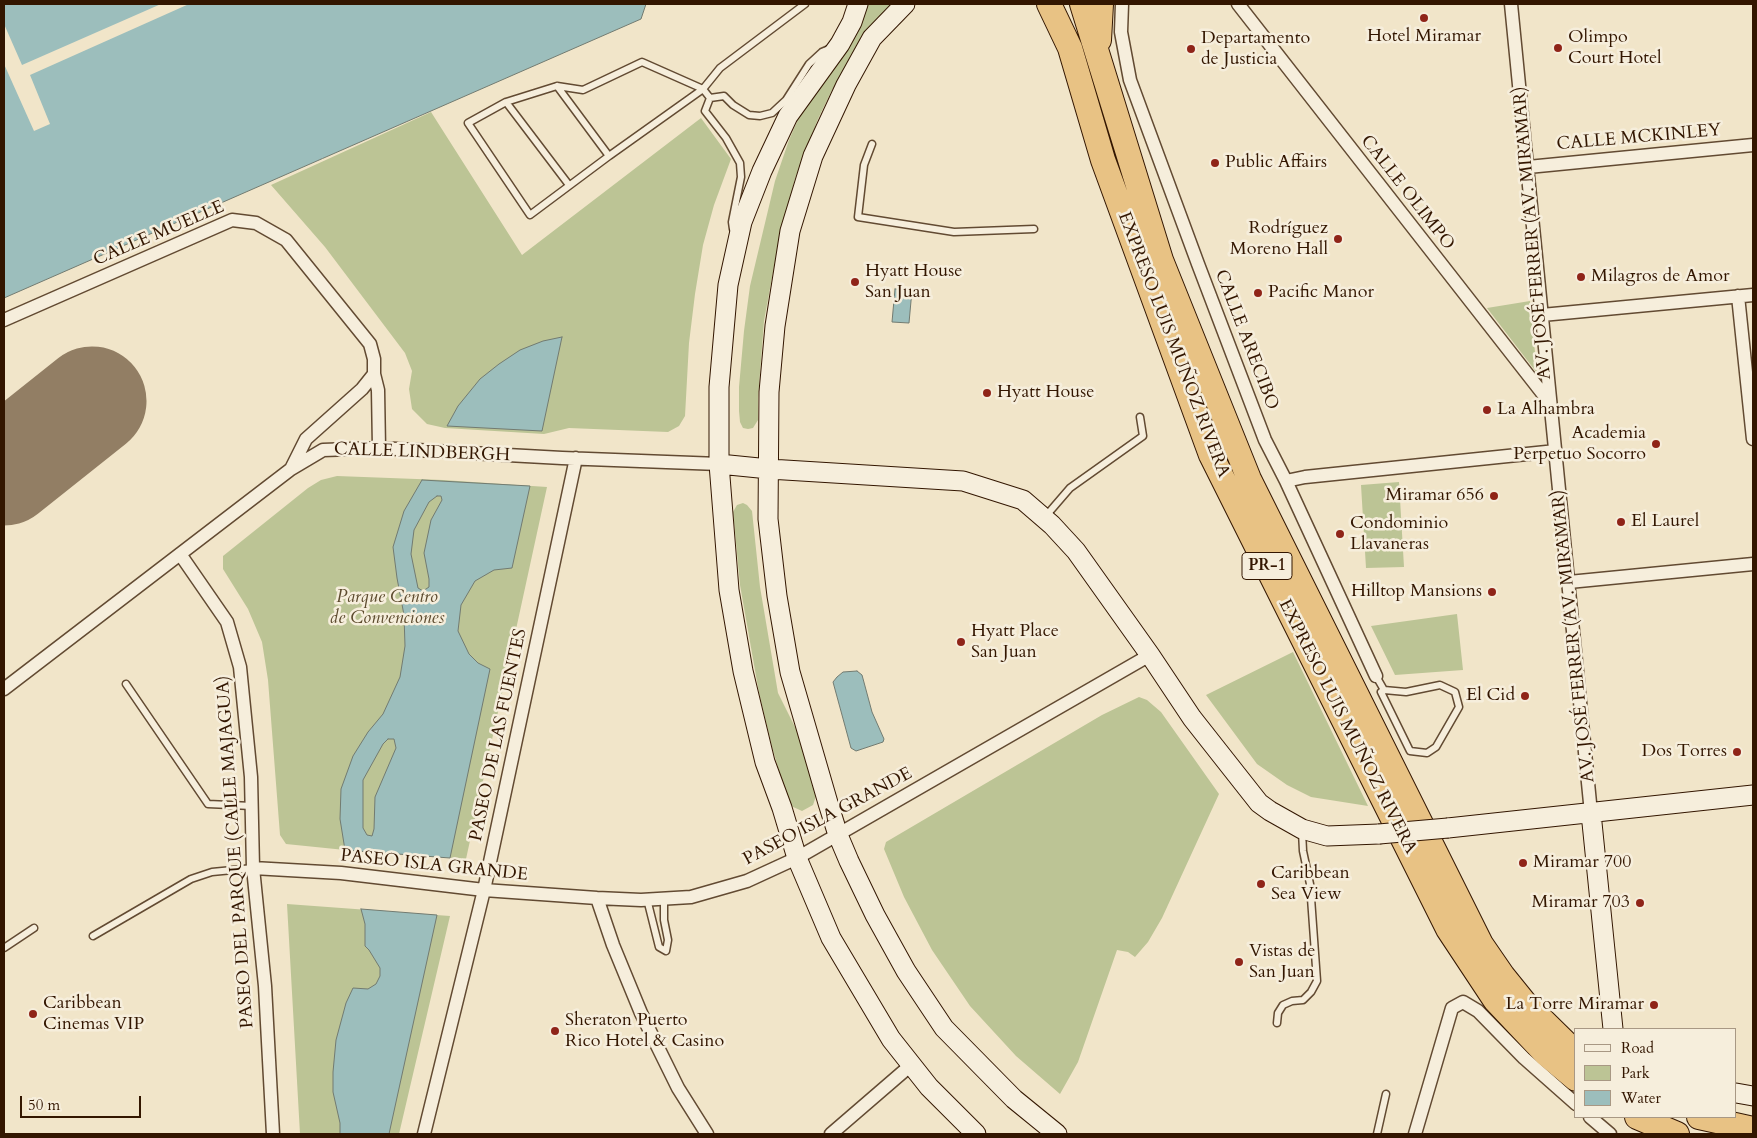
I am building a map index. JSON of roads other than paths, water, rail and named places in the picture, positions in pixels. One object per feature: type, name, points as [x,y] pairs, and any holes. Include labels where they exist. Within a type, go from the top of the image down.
[{"type":"highway","name":"EXPRESO LUIS MUÑOZ RIVERA","points":[[1049,4],[1070,48],[1103,160],[1211,455],[1448,929],[1495,1000],[1546,1054],[1574,1077]]},
{"type":"highway","name":"EXPRESO LUIS MUÑOZ RIVERA","points":[[1082,4],[1162,260],[1249,479],[1481,944],[1502,976],[1524,1002],[1574,1051]]},
{"type":"highway","points":[[1099,62],[1101,4]]},
{"type":"highway","points":[[1639,1118],[1677,1134]]},
{"type":"highway","points":[[1704,1118],[1753,1129]]},
{"type":"main road","points":[[858,4],[852,22],[840,44],[788,116],[762,171],[742,222],[736,246],[728,285],[719,386],[719,464],[729,590],[743,671],[765,762],[782,808],[797,858],[831,938],[890,1039],[929,1087],[976,1134]]},
{"type":"main road","points":[[905,4],[872,38],[846,85],[813,156],[790,232],[775,326],[769,392],[768,518],[777,596],[790,672],[838,835],[875,915],[906,971],[944,1028],[1014,1099],[1057,1134]]},
{"type":"main road","name":"CALLE LINDBERGH","points":[[719,464],[769,469],[963,481],[1023,500],[1044,518],[1076,551],[1150,654],[1192,718],[1259,803],[1270,812],[1302,829],[1327,836],[1379,834],[1753,795]]},
{"type":"main road","name":"AV. JOSÉ FERRER (AV. MIRAMAR)","points":[[1591,812],[1613,1028]]},
{"type":"main road","points":[[1737,1093],[1753,1096]]},
{"type":"street","name":"CALLE ARECIBO","points":[[1122,4],[1121,32],[1130,80],[1262,431],[1376,676]]},
{"type":"street","name":"CALLE OLIMPO","points":[[1238,4],[1550,403]]},
{"type":"street","name":"AV. JOSÉ FERRER (AV. MIRAMAR)","points":[[1511,4],[1591,812]]},
{"type":"street","name":"CALLE MCKINLEY","points":[[1528,167],[1753,145]]},
{"type":"street","name":"CALLE MUELLE","points":[[4,320],[232,220],[256,223],[286,240],[370,344],[378,390],[378,448]]},
{"type":"street","points":[[1542,315],[1753,295]]},
{"type":"street","points":[[1738,296],[1753,439]]},
{"type":"street","points":[[291,469],[306,438],[362,389],[374,374]]},
{"type":"street","name":"CALLE LINDBERGH","points":[[4,689],[291,469],[323,450],[378,448],[719,464]]},
{"type":"street","points":[[1286,481],[1305,477],[1556,451]]},
{"type":"street","name":"PASEO DE LAS FUENTES","points":[[424,1134],[484,890],[576,458]]},
{"type":"street","name":"PASEO DEL PARQUE (CALLE MAJAGUA)","points":[[180,554],[227,622],[240,667],[251,777],[253,868],[265,986],[273,1134]]},
{"type":"street","points":[[1569,582],[1753,564]]},
{"type":"street","name":"PASEO ISLA GRANDE","points":[[253,868],[341,873],[484,890],[598,898],[647,899],[691,897],[747,881],[797,858],[1150,654]]},
{"type":"street","points":[[598,898],[641,1013],[678,1088],[707,1134]]},
{"type":"street","points":[[1415,1134],[1452,1008],[1463,1002],[1478,1011],[1524,1058],[1574,1102]]},
{"type":"street","points":[[832,1134],[911,1065]]},
{"type":"street","points":[[1591,1118],[1607,1132]]},
{"type":"lane","points":[[710,98],[703,89],[642,62],[583,90],[557,86],[506,102],[468,123],[530,215],[703,89],[720,68],[805,4]]},
{"type":"lane","points":[[710,98],[724,96],[733,105],[749,115],[760,116],[772,112],[786,100],[809,64],[822,52],[840,44]]},
{"type":"lane","points":[[557,86],[609,156]]},
{"type":"lane","points":[[710,98],[705,111],[726,138],[740,164],[741,177],[732,222],[736,246]]},
{"type":"lane","points":[[506,102],[569,185]]},
{"type":"lane","points":[[872,144],[864,165],[858,217],[954,232],[1034,229]]},
{"type":"lane","points":[[1044,518],[1070,488],[1144,436],[1140,417]]},
{"type":"lane","points":[[1376,676],[1384,690]]},
{"type":"lane","points":[[126,684],[208,804],[252,806]]},
{"type":"lane","points":[[1440,685],[1455,692],[1459,707],[1436,747],[1426,753],[1410,751],[1381,692],[1384,690],[1406,692],[1440,685]]},
{"type":"lane","points":[[1277,1022],[1278,1013],[1283,1005],[1292,1001],[1303,1000],[1311,992],[1317,981],[1310,884],[1303,851],[1302,829]]},
{"type":"lane","points":[[93,936],[191,879],[212,872],[253,868]]},
{"type":"lane","points":[[647,899],[660,947],[666,951],[668,940],[664,920],[664,898]]},
{"type":"lane","points":[[4,948],[34,928]]},
{"type":"lane","points":[[1377,1134],[1386,1094]]},
{"type":"water","points":[[4,4],[646,4],[641,19],[4,298]]},
{"type":"water","points":[[895,289],[912,290],[909,323],[892,322]]},
{"type":"water","points":[[562,337],[542,431],[447,426],[458,406],[480,379],[499,364],[520,350],[543,341]]},
{"type":"water","points":[[422,480],[530,486],[512,568],[494,570],[475,581],[461,605],[458,631],[469,654],[478,663],[490,669],[450,858],[345,850],[340,819],[341,789],[353,756],[368,732],[383,714],[400,677],[405,646],[404,615],[393,547],[404,511]],"holes":[[[437,496],[441,496],[442,500],[431,520],[424,553],[429,587],[423,591],[418,588],[411,554],[414,530],[429,502]],[[388,739],[394,739],[396,748],[375,797],[372,836],[367,835],[363,828],[363,780],[383,744]]]},
{"type":"water","points":[[857,671],[862,675],[872,712],[884,739],[883,742],[856,751],[851,748],[833,682],[843,672]]},
{"type":"water","points":[[361,909],[437,915],[389,1134],[340,1134],[340,1123],[333,1092],[336,1040],[346,1003],[353,988],[368,989],[376,984],[380,976],[380,968],[365,946],[365,924]]},
{"type":"place","name":"Hotel Miramar","points":[[1424,18]]},
{"type":"place","name":"Olimpo Court Hotel","points":[[1558,48]]},
{"type":"place","name":"Departamento de Justicia","points":[[1191,49]]},
{"type":"place","name":"Public Affairs","points":[[1215,163]]},
{"type":"place","name":"Rodríguez Moreno Hall","points":[[1338,239]]},
{"type":"place","name":"Milagros de Amor","points":[[1581,277]]},
{"type":"place","name":"Hyatt House San Juan","points":[[855,282]]},
{"type":"place","name":"Pacific Manor","points":[[1258,293]]},
{"type":"place","name":"Hyatt House","points":[[987,393]]},
{"type":"place","name":"La Alhambra","points":[[1487,410]]},
{"type":"place","name":"Academia Perpetuo Socorro","points":[[1656,444]]},
{"type":"place","name":"Miramar 656","points":[[1494,496]]},
{"type":"place","name":"El Laurel","points":[[1621,522]]},
{"type":"place","name":"Condominio Llavaneras","points":[[1340,534]]},
{"type":"place","name":"Hilltop Mansions","points":[[1492,592]]},
{"type":"place","name":"Hyatt Place San Juan","points":[[961,642]]},
{"type":"place","name":"El Cid","points":[[1525,696]]},
{"type":"place","name":"Dos Torres","points":[[1737,752]]},
{"type":"place","name":"Miramar 700","points":[[1523,863]]},
{"type":"place","name":"Caribbean Sea View","points":[[1261,884]]},
{"type":"place","name":"Miramar 703","points":[[1640,903]]},
{"type":"place","name":"Vistas de San Juan","points":[[1239,962]]},
{"type":"place","name":"La Torre Miramar","points":[[1654,1005]]},
{"type":"place","name":"Caribbean Cinemas VIP","points":[[33,1014]]},
{"type":"place","name":"Sheraton Puerto Rico Hotel & Casino","points":[[555,1031]]},
{"type":"park label","name":"Parque Centro de Convenciones","points":[[387,608]]}]
